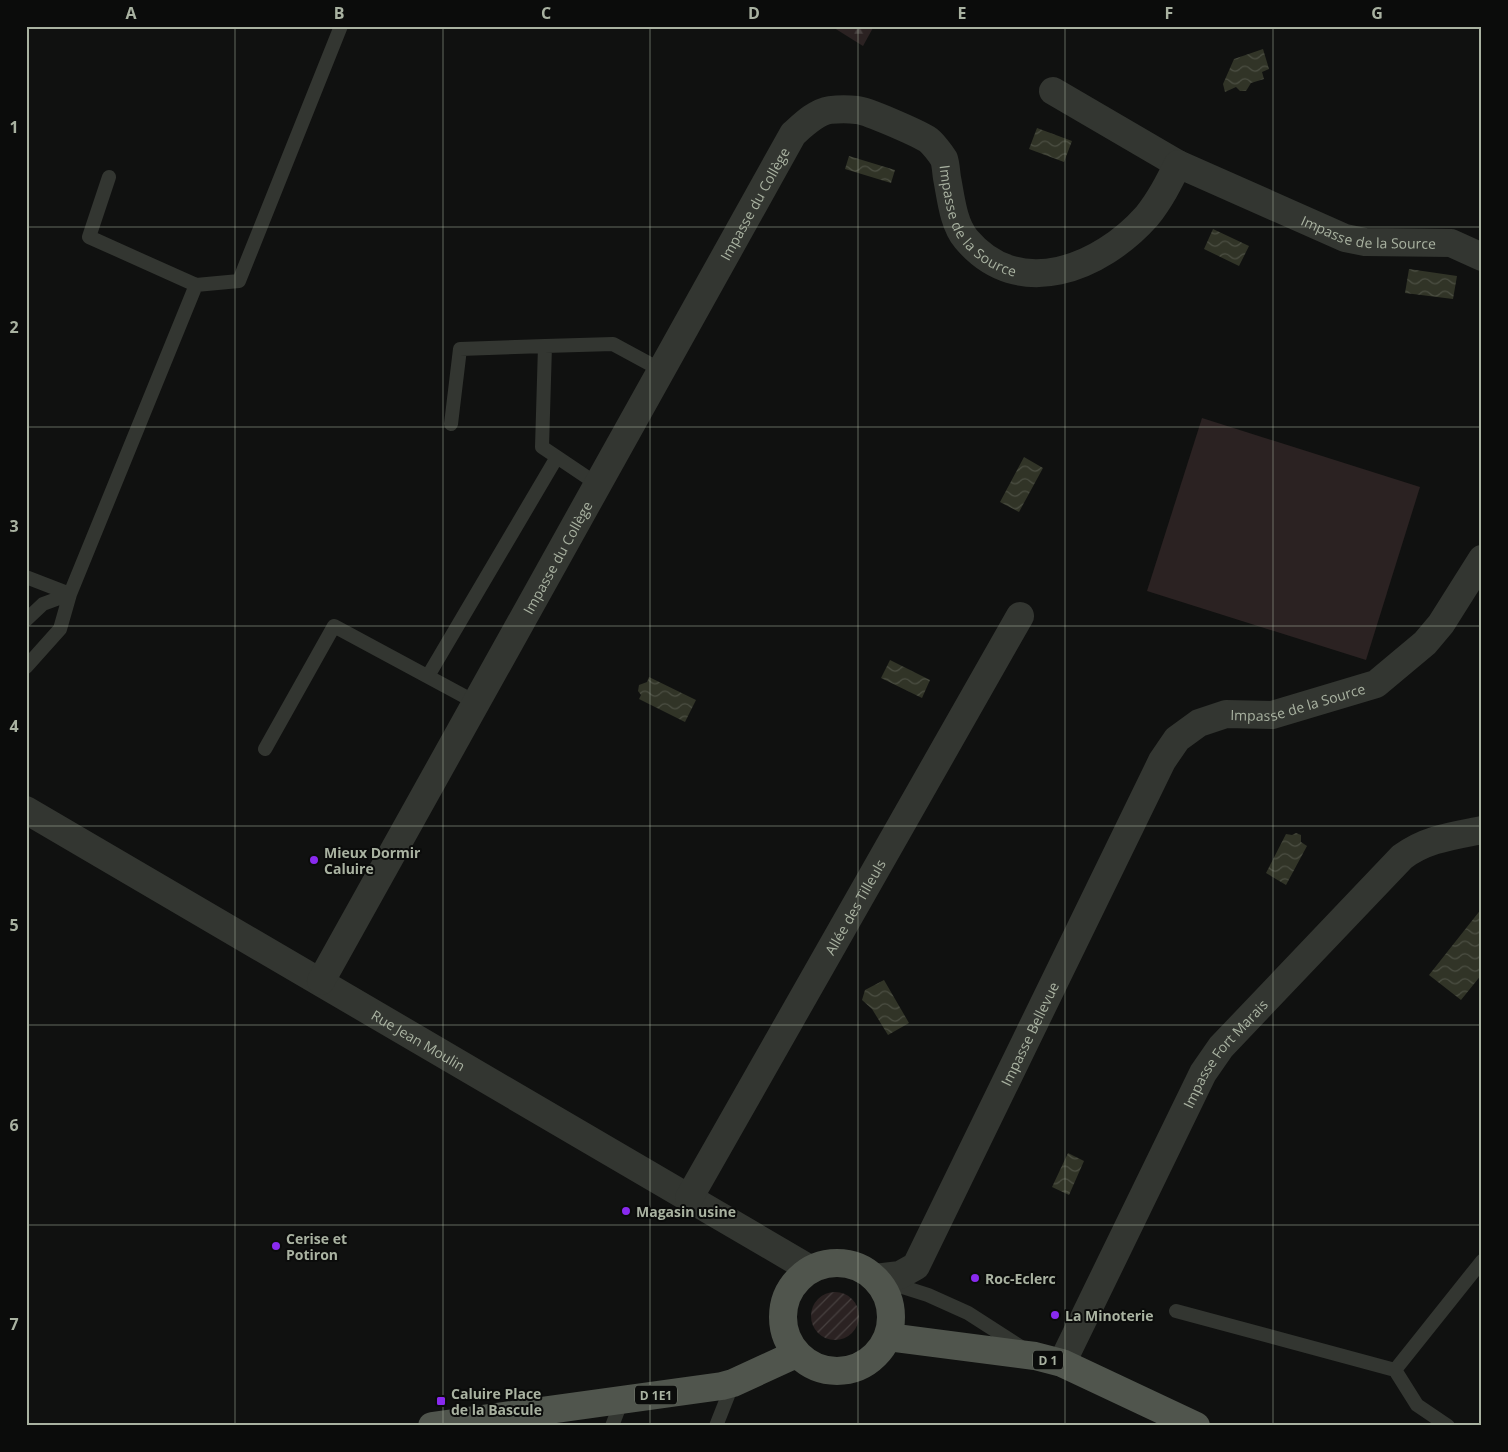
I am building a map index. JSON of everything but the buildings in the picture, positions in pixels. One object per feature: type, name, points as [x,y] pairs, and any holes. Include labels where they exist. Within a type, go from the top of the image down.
[{"type":"main road","points":[[827,1263],[844,1263],[861,1268],[875,1278],[884,1291],[890,1306],[891,1322],[888,1338],[873,1358],[859,1367],[842,1372],[825,1371],[809,1365],[796,1354],[787,1340],[782,1324],[783,1308],[788,1292],[797,1279],[810,1269],[827,1263]]},
{"type":"main road","name":"D 1","points":[[888,1338],[1035,1356],[1062,1363],[1196,1426]]},
{"type":"main road","name":"D 1E1","points":[[432,1426],[732,1383],[796,1354]]},
{"type":"street","name":"Impasse de la Source","points":[[1054,91],[1178,164],[1346,238],[1365,242],[1451,244],[1482,257]]},
{"type":"street","name":"Impasse de la Source","points":[[793,134],[811,118],[829,110],[858,110],[928,140],[944,159],[954,215],[965,237],[978,252],[992,261],[1013,270],[1036,274],[1059,272],[1082,264],[1122,238],[1146,216],[1164,192],[1178,164]]},
{"type":"street","name":"Impasse du Collège","points":[[321,981],[793,134]]},
{"type":"street","name":"Impasse de la Source","points":[[1162,761],[1177,739],[1199,723],[1226,714],[1272,715],[1376,684],[1426,644],[1441,624],[1482,559]]},
{"type":"street","name":"Allée des Tilleuls","points":[[689,1198],[1020,616]]},
{"type":"street","name":"Impasse Bellevue","points":[[875,1278],[900,1275],[916,1266],[1162,761]]},
{"type":"street","name":"Rue Jean Moulin","points":[[26,810],[810,1269]]},
{"type":"street","name":"Impasse Fort Marais","points":[[1062,1363],[1203,1073],[1221,1047],[1402,857],[1415,847],[1430,840],[1482,830]]},
{"type":"lane","points":[[109,177],[89,237],[196,285],[239,281],[341,26]]},
{"type":"lane","points":[[26,667],[60,629],[70,594],[196,285]]},
{"type":"lane","points":[[450,424],[460,349],[614,344],[661,370]]},
{"type":"lane","points":[[544,346],[542,446],[597,484]]},
{"type":"lane","points":[[428,676],[557,457]]},
{"type":"lane","points":[[26,577],[70,594]]},
{"type":"lane","points":[[26,620],[43,604],[70,594]]},
{"type":"lane","points":[[265,749],[334,626],[475,702]]},
{"type":"lane","points":[[1395,1370],[1482,1261]]},
{"type":"lane","points":[[875,1278],[928,1295],[968,1313],[1035,1356]]},
{"type":"lane","points":[[1176,1312],[1395,1370],[1417,1405],[1448,1426]]},
{"type":"lane","points":[[716,1426],[732,1383]]},
{"type":"lane","points":[[612,1426],[622,1400]]},
{"type":"green space","points":[[831,26],[874,26],[863,46]]},
{"type":"green space","points":[[1202,418],[1420,487],[1366,660],[1147,591]]},
{"type":"green space","points":[[830,1292],[840,1292],[852,1299],[859,1311],[859,1321],[852,1333],[840,1340],[830,1340],[822,1336],[815,1329],[811,1321],[811,1311],[815,1303],[822,1296]]},
{"type":"water","points":[[1263,49],[1269,69],[1262,72],[1264,79],[1251,83],[1246,91],[1240,91],[1236,87],[1225,92],[1223,84],[1234,59]]},
{"type":"water","points":[[1037,128],[1072,141],[1064,162],[1029,149]]},
{"type":"water","points":[[849,156],[895,170],[891,183],[845,169]]},
{"type":"water","points":[[1213,229],[1249,246],[1239,266],[1204,249]]},
{"type":"water","points":[[1409,269],[1457,276],[1453,299],[1405,293]]},
{"type":"water","points":[[1024,457],[1043,468],[1019,512],[1000,502]]},
{"type":"water","points":[[890,660],[930,680],[922,698],[881,678]]},
{"type":"water","points":[[649,677],[696,700],[685,722],[639,699],[641,695],[638,691],[639,685],[647,682]]},
{"type":"water","points":[[1296,833],[1301,835],[1301,842],[1307,846],[1286,885],[1266,873],[1286,834],[1292,835]]},
{"type":"water","points":[[1482,908],[1482,974],[1461,1000],[1429,975]]},
{"type":"water","points":[[884,980],[909,1023],[888,1035],[872,1009],[862,1000],[865,990]]},
{"type":"water","points":[[1068,1153],[1084,1161],[1069,1195],[1052,1187]]},
{"type":"place","name":"Mieux Dormir Caluire","points":[[314,860]]},
{"type":"place","name":"Magasin usine","points":[[626,1211]]},
{"type":"place","name":"Cerise et Potiron","points":[[276,1246]]},
{"type":"place","name":"Roc-Eclerc","points":[[975,1278]]},
{"type":"place","name":"La Minoterie","points":[[1055,1315]]},
{"type":"place","name":"Caluire Place de la Bascule","points":[[441,1401]]}]
